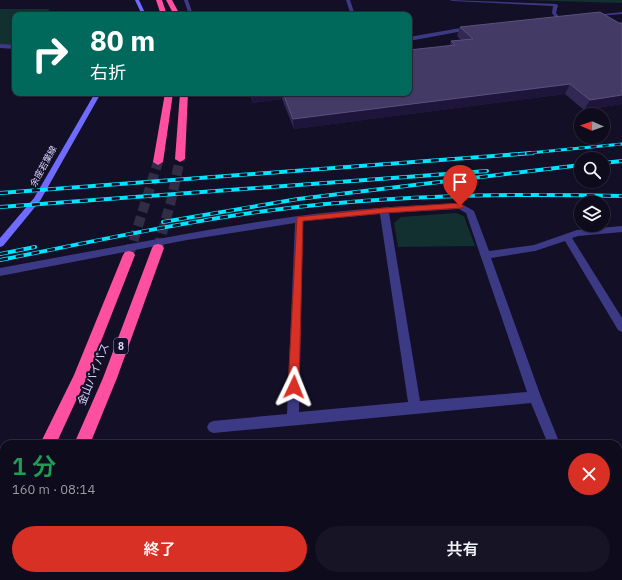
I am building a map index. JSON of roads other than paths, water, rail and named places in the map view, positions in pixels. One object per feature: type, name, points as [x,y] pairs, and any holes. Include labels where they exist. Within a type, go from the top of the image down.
[{"type":"highway","points":[[169,0],[175,12]]},
{"type":"highway","points":[[174,0],[176,12]]},
{"type":"highway","points":[[159,1],[163,12]]},
{"type":"highway","points":[[158,162],[169,96]]},
{"type":"highway","points":[[180,159],[184,96]]},
{"type":"highway","name":"金山バイパス","points":[[84,440],[110,378],[158,248]]},
{"type":"highway","name":"金山バイパス","points":[[50,440],[80,377],[129,255]]},
{"type":"main road","points":[[137,0],[143,12]]},
{"type":"main road","name":"余座若葉線","points":[[0,244],[37,199],[80,121],[96,96]]},
{"type":"street","points":[[186,0],[190,12]]},
{"type":"street","points":[[348,0],[352,12]]},
{"type":"street","points":[[452,0],[556,6],[554,13],[559,19]]},
{"type":"street","points":[[583,16],[622,13]]},
{"type":"street","points":[[552,20],[567,18]]},
{"type":"street","points":[[412,39],[429,37],[454,30],[477,27]]},
{"type":"street","points":[[0,46],[12,47]]},
{"type":"street","points":[[0,272],[186,236],[299,219],[384,210],[460,206],[470,211],[484,255],[535,397],[552,440]]},
{"type":"street","points":[[384,210],[415,407]]},
{"type":"street","points":[[293,418],[299,219]]},
{"type":"street","points":[[484,255],[535,248],[578,233],[622,229]]},
{"type":"street","points":[[567,237],[622,327]]},
{"type":"street","points":[[213,427],[293,418],[535,397]]},
{"type":"tunnel","points":[[158,248],[171,201],[180,159]]},
{"type":"tunnel","points":[[129,255],[158,162]]},
{"type":"railway","points":[[519,154],[622,144]]},
{"type":"railway","points":[[0,193],[533,153]]},
{"type":"railway","points":[[610,162],[622,161]]},
{"type":"railway","points":[[163,222],[298,199],[574,166]]},
{"type":"railway","points":[[0,207],[487,171]]},
{"type":"railway","points":[[0,260],[204,220],[317,205],[447,196],[622,196]]},
{"type":"railway","points":[[0,254],[35,247]]}]
